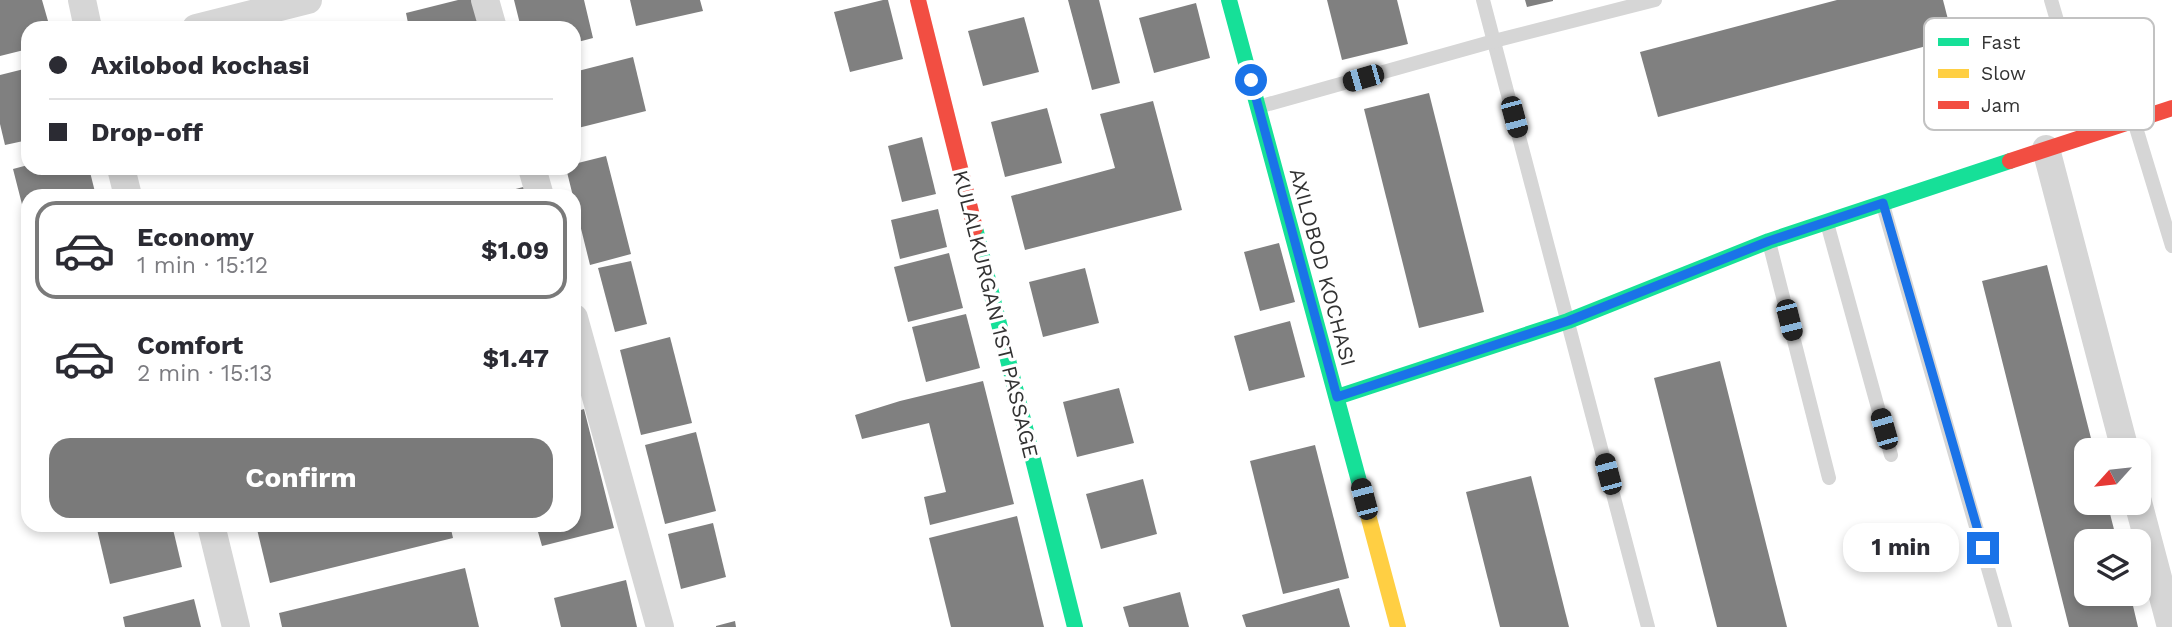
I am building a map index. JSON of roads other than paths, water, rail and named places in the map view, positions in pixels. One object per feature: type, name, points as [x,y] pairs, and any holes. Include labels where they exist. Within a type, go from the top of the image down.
[{"type":"street","points":[[82,0],[86,21]]},
{"type":"street","points":[[224,21],[308,0]]},
{"type":"street","points":[[485,0],[491,21]]},
{"type":"street","name":"KULALKURGAN 1ST PASSAGE","points":[[918,0],[1075,627]]},
{"type":"street","name":"AXILOBOD KOCHASI","points":[[1229,0],[1398,627]]},
{"type":"street","points":[[2154,114],[2172,108]]},
{"type":"street","points":[[1337,397],[1568,321],[1769,241],[2104,130]]},
{"type":"street","points":[[2046,149],[2122,438]]},
{"type":"street","points":[[581,343],[660,627]]},
{"type":"street","points":[[2141,515],[2171,627]]},
{"type":"street","points":[[213,532],[236,627]]},
{"type":"lane","points":[[1483,0],[1648,627]]},
{"type":"lane","points":[[1258,107],[1494,41],[1655,0]]},
{"type":"lane","points":[[2051,0],[2056,18]]},
{"type":"lane","points":[[2089,130],[2090,135]]},
{"type":"lane","points":[[2136,130],[2172,246]]},
{"type":"lane","points":[[1883,203],[2006,627]]},
{"type":"lane","points":[[1826,222],[1891,455]]},
{"type":"lane","points":[[1769,241],[1829,478]]}]
